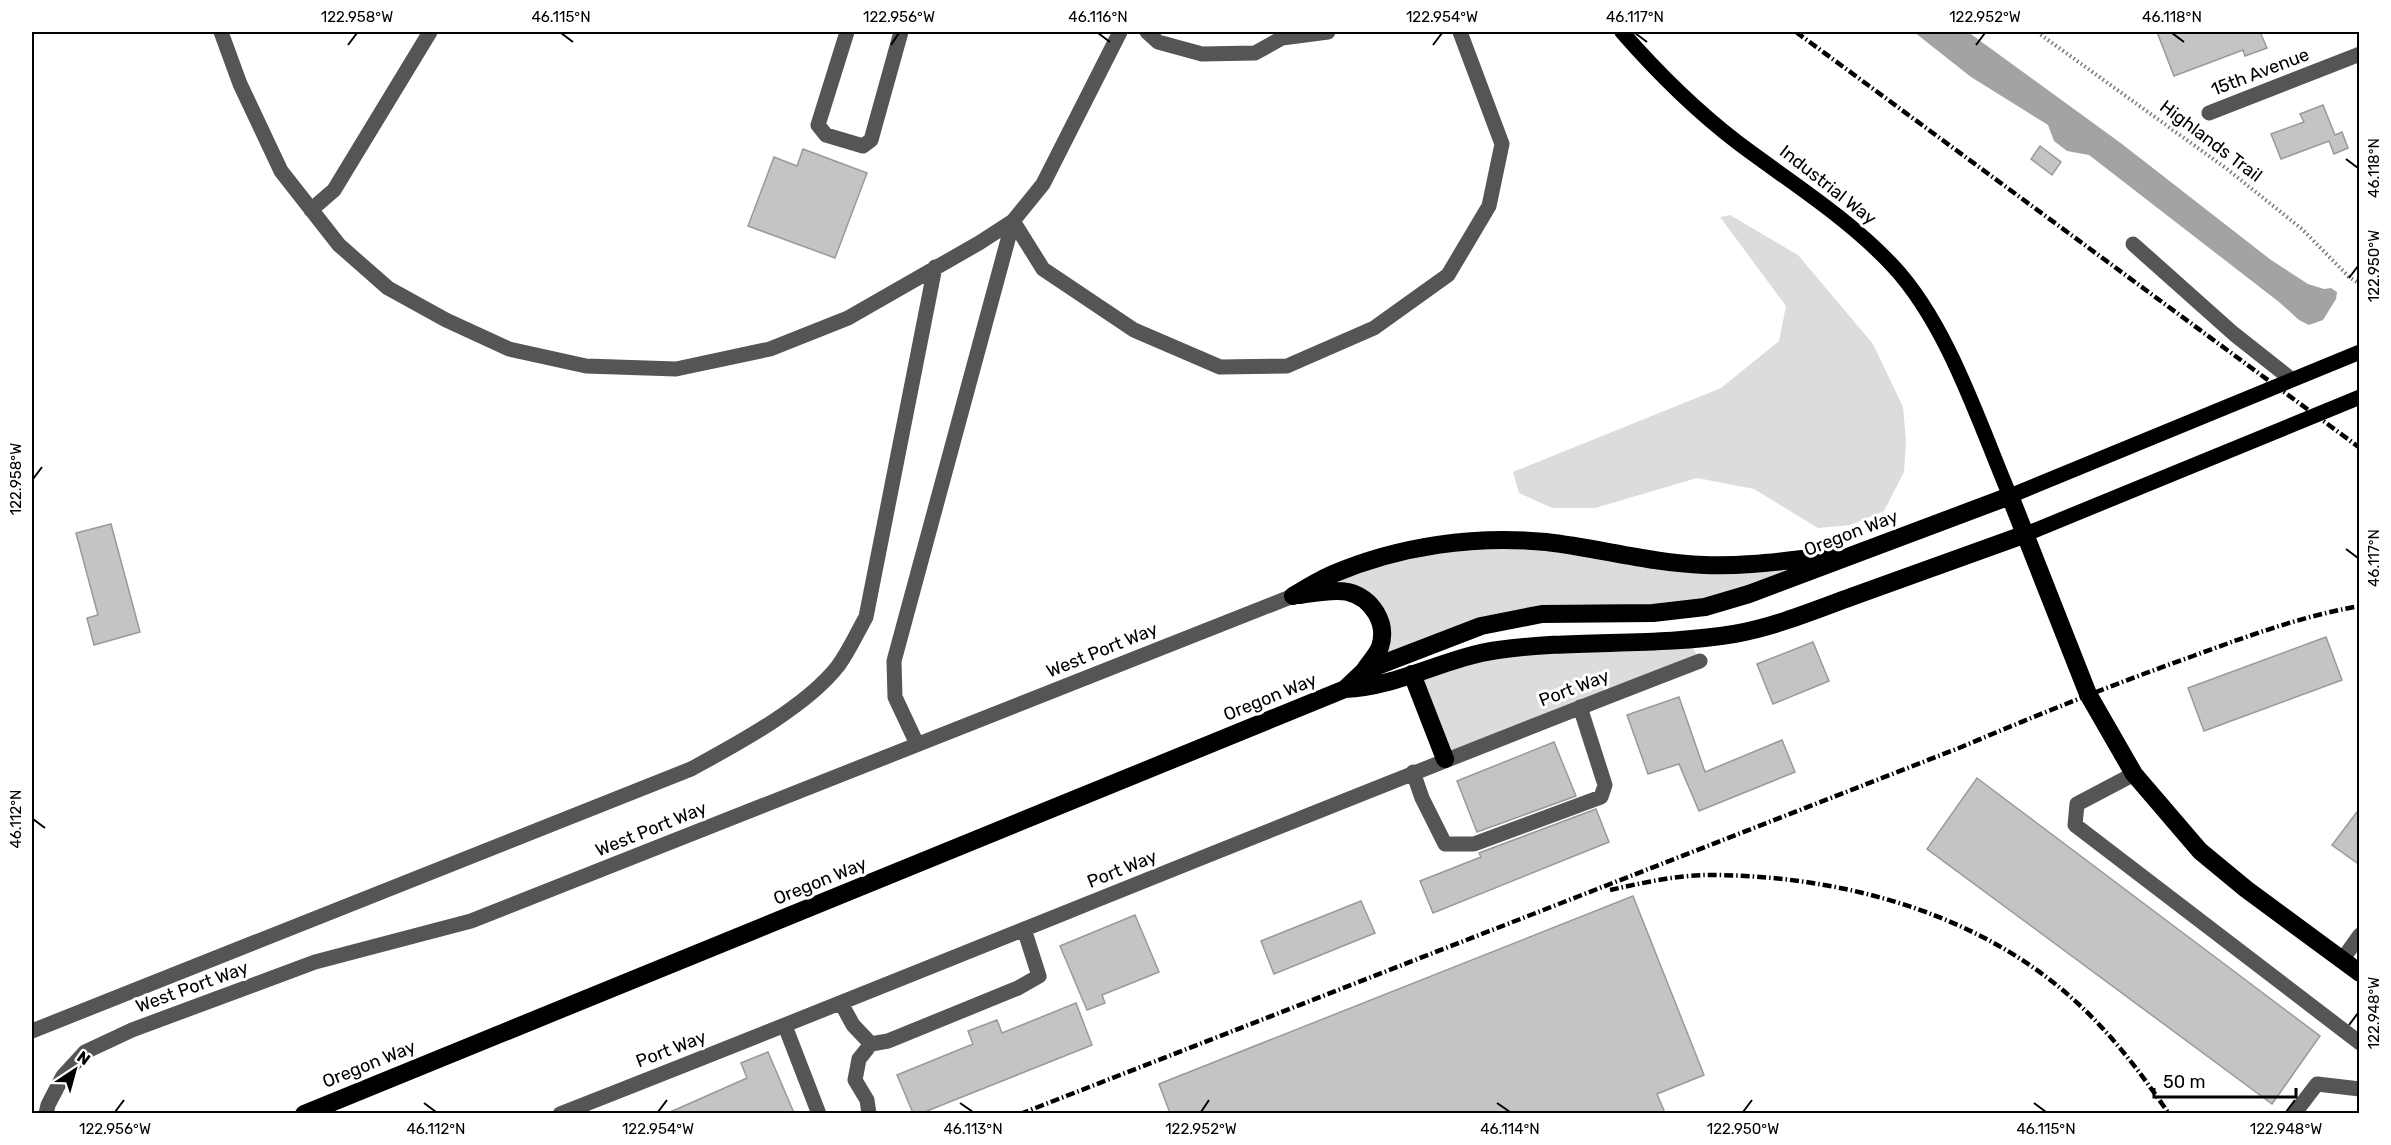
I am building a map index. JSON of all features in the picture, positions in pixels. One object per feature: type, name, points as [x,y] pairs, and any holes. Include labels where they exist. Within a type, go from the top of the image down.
[{"type":"highway","name":"Industrial Way","points":[[2010,496],[2088,694],[2133,774],[2200,851],[2246,889],[2360,973]]},
{"type":"highway","name":"Oregon Way","points":[[1345,689],[1364,671],[1481,626],[1542,614],[1653,613],[1705,607],[1749,594],[2010,496]]},
{"type":"highway","name":"Oregon Way","points":[[307,1112],[1345,689],[1369,688],[1461,657],[1498,650],[1548,645],[1689,640],[1737,633],[1780,622],[2026,534]]},
{"type":"highway","points":[[1293,596],[1332,574],[1352,567],[1404,551],[1449,543],[1546,542],[1648,560],[1705,565],[1733,565],[1856,554]]},
{"type":"highway","points":[[1293,596],[1346,592],[1371,605],[1379,617],[1382,640],[1379,649],[1364,671]]},
{"type":"highway","points":[[1412,674],[1445,759]]},
{"type":"main road","name":"Industrial Way","points":[[1622,32],[1696,110],[1851,225],[1894,268],[1924,309],[1943,342],[2010,496]]},
{"type":"main road","name":"Oregon Way","points":[[2010,496],[2360,352]]},
{"type":"main road","name":"Oregon Way","points":[[2026,534],[2360,397]]},
{"type":"street","points":[[221,32],[240,84],[281,171],[339,245],[388,288],[436,315],[509,349],[586,366],[676,369],[770,349],[848,318],[1013,221],[1043,184],[1120,32]]},
{"type":"street","points":[[312,210],[334,190],[430,32]]},
{"type":"street","points":[[847,32],[818,125],[826,135],[862,147],[871,140],[901,32]]},
{"type":"street","points":[[1147,32],[1158,42],[1202,54],[1255,53],[1278,34],[1328,32]]},
{"type":"street","points":[[1013,221],[1043,269],[1134,330],[1220,367],[1287,366],[1374,328],[1448,275],[1489,206],[1502,144],[1460,32]]},
{"type":"street","name":"15th Avenue","points":[[2209,113],[2360,54]]},
{"type":"street","points":[[917,744],[895,697],[894,661],[1013,221]]},
{"type":"street","points":[[2133,244],[2234,334],[2291,379]]},
{"type":"street","points":[[32,1031],[691,769],[753,735],[809,694],[838,666],[866,617],[935,267]]},
{"type":"street","name":"West Port Way","points":[[46,1113],[63,1076],[85,1052],[132,1030],[315,962],[471,921],[1293,596]]},
{"type":"street","name":"Port Way","points":[[560,1113],[785,1026],[1445,759],[1700,661]]},
{"type":"street","points":[[1413,772],[1422,798],[1445,844],[1474,844],[1601,797],[1605,785],[1580,707]]},
{"type":"street","points":[[2133,774],[2077,804],[2075,825],[2360,1043]]},
{"type":"street","points":[[869,1113],[867,1100],[855,1080],[859,1059],[871,1044],[888,1041],[1018,988],[1039,976],[1024,929]]},
{"type":"street","points":[[2342,960],[2360,935]]},
{"type":"street","points":[[841,1003],[853,1025],[871,1044]]},
{"type":"street","points":[[785,1026],[819,1113]]},
{"type":"street","points":[[2294,1113],[2317,1084],[2360,1089]]},
{"type":"path","name":"Highlands Trail","points":[[2037,32],[2227,169],[2302,229],[2349,277],[2360,284]]},
{"type":"shaded area","points":[[1914,32],[1968,32],[2122,144],[2271,260],[2308,284],[2324,289],[2331,288],[2337,292],[2336,299],[2323,320],[2309,325],[2299,320],[2089,155],[2067,151],[2054,141],[2048,125],[1971,77]]},
{"type":"shaded area","points":[[1730,215],[1798,255],[1873,344],[1903,407],[1906,441],[1904,472],[1884,511],[1850,525],[1818,528],[1754,489],[1697,478],[1595,508],[1552,508],[1519,493],[1513,472],[1721,388],[1779,341],[1786,306],[1720,217]]},
{"type":"shaded area","points":[[1449,543],[1648,560],[1855,554],[1705,607],[1542,614],[1392,659],[1379,649],[1371,605],[1330,592],[1332,574]]},
{"type":"shaded area","points":[[1689,640],[1700,661],[1445,759],[1412,674],[1461,657]]},
{"type":"building","points":[[2157,32],[2260,32],[2267,48],[2245,56],[2243,50],[2174,76]]},
{"type":"building","points":[[2323,105],[2335,135],[2342,132],[2348,148],[2334,154],[2329,141],[2281,159],[2271,134],[2304,122],[2300,114]]},
{"type":"building","points":[[2040,146],[2061,162],[2052,175],[2031,159]]},
{"type":"building","points":[[803,149],[867,173],[835,258],[748,226],[774,157],[797,166]]},
{"type":"building","points":[[111,524],[140,632],[94,645],[87,618],[98,615],[76,533]]},
{"type":"building","points":[[2326,637],[2342,680],[2204,731],[2188,688]]},
{"type":"building","points":[[1813,642],[1829,681],[1773,704],[1757,664]]},
{"type":"building","points":[[1679,697],[1705,772],[1782,740],[1795,772],[1699,811],[1679,764],[1648,774],[1627,715]]},
{"type":"building","points":[[1554,742],[1576,796],[1477,832],[1457,781]]},
{"type":"building","points":[[1977,778],[2320,1036],[2272,1104],[1927,849]]},
{"type":"building","points":[[2360,808],[2360,865],[2332,845]]},
{"type":"building","points":[[1596,809],[1609,842],[1433,913],[1420,881],[1481,857],[1479,853]]},
{"type":"building","points":[[1633,896],[1704,1075],[1657,1094],[1665,1113],[1170,1113],[1159,1084]]},
{"type":"building","points":[[1361,901],[1375,933],[1274,974],[1261,941]]},
{"type":"building","points":[[1135,915],[1159,972],[1102,995],[1105,1003],[1087,1010],[1060,946]]},
{"type":"building","points":[[1076,1003],[1092,1045],[922,1113],[913,1113],[897,1075],[973,1044],[968,1031],[997,1020],[1002,1033]]},
{"type":"building","points":[[768,1052],[794,1113],[668,1113],[747,1078],[741,1063]]},
{"type":"railway","points":[[1796,32],[2360,448]]},
{"type":"railway","points":[[1020,1114],[2134,678],[2275,627],[2360,606]]},
{"type":"railway","points":[[1610,890],[1685,876],[1755,877],[1802,881],[1848,890],[1894,901],[1938,917],[1981,936],[2021,960],[2059,987],[2090,1015],[2118,1046],[2169,1114]]}]
